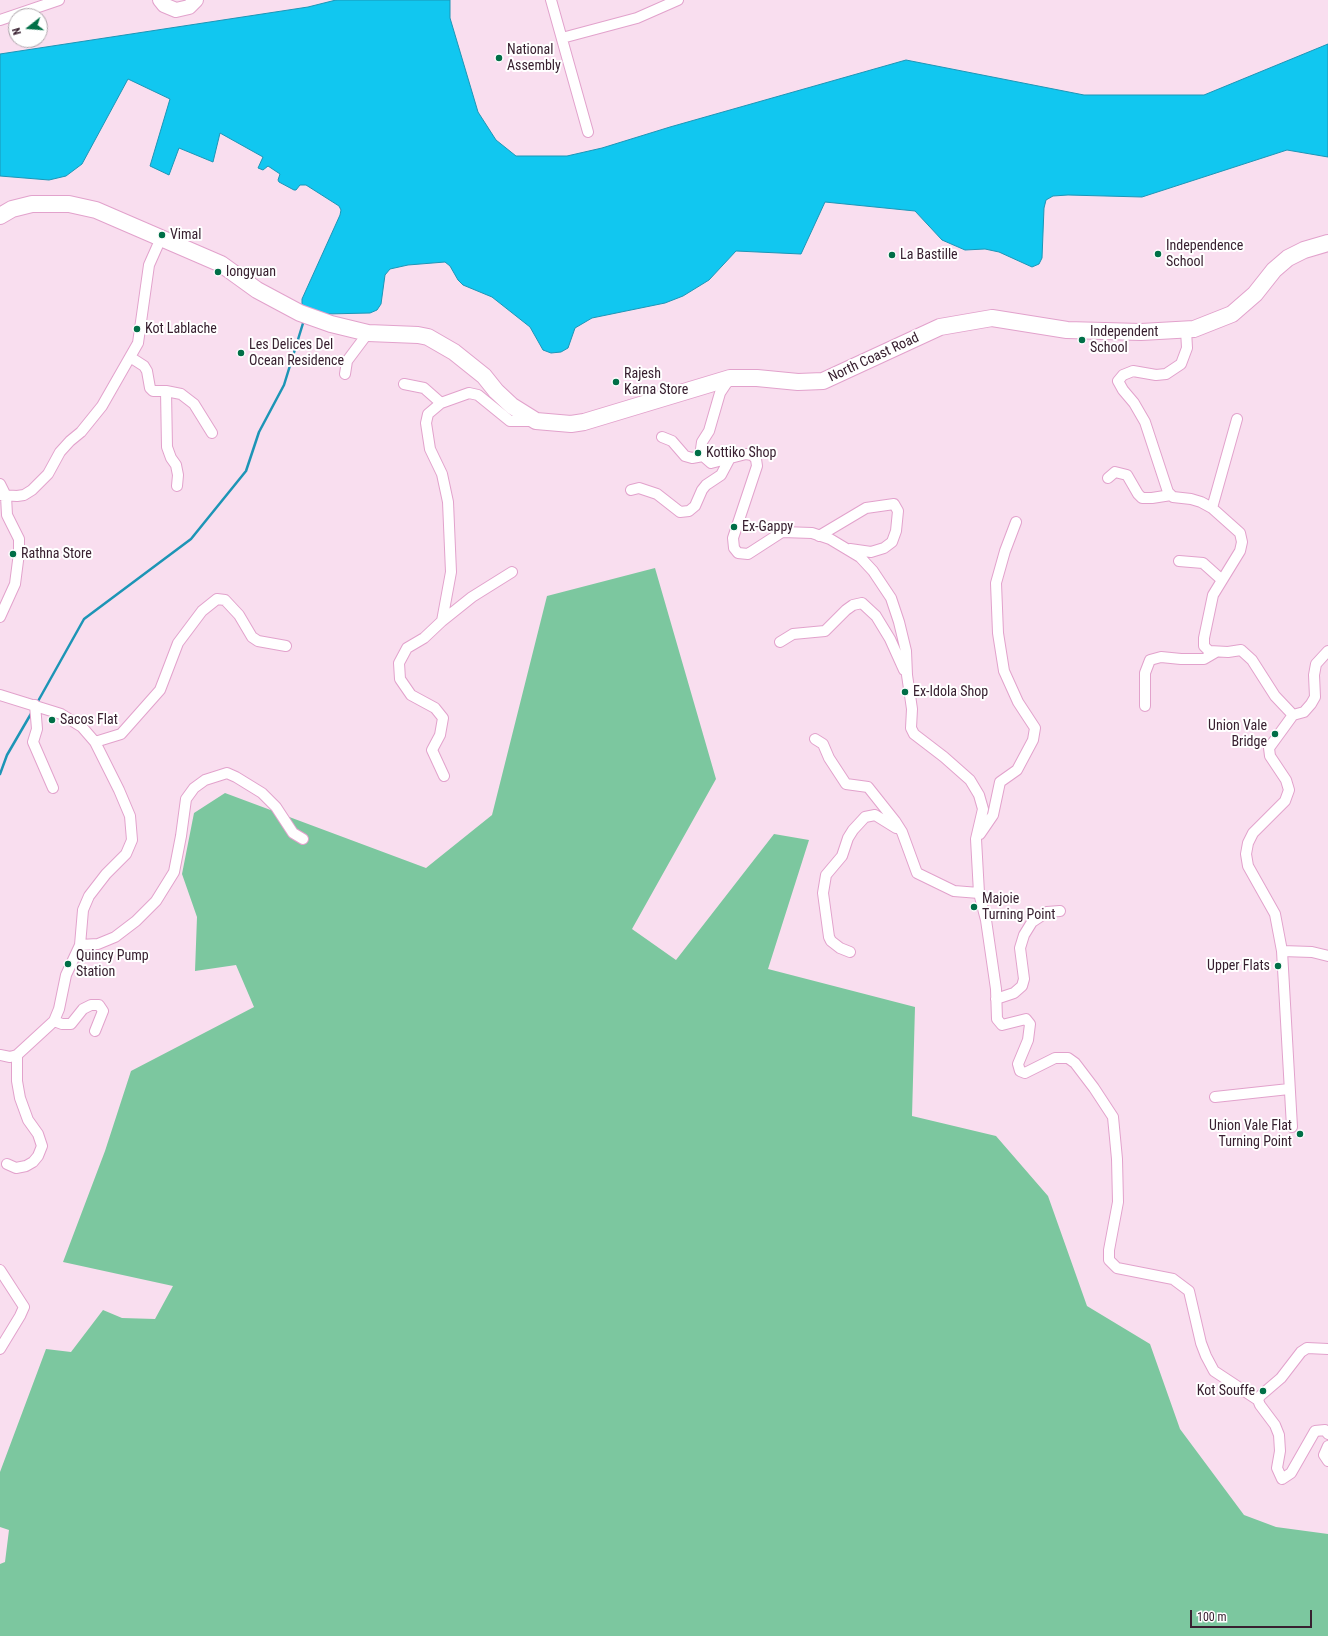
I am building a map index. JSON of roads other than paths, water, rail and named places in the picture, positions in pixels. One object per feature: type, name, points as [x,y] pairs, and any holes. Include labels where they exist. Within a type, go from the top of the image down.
[{"type":"main road","name":"North Coast Road","points":[[0,216],[12,210],[32,204],[69,204],[96,210],[221,264],[256,290],[306,315],[331,324],[368,334],[418,335],[435,341],[484,376],[496,392],[512,406],[536,421],[571,424],[584,422],[730,378],[757,378],[798,382],[823,381],[940,327],[992,318],[1067,330],[1141,332],[1194,329],[1232,314],[1255,294],[1274,270],[1288,258],[1304,250],[1328,243]]},
{"type":"street","points":[[0,20],[59,0]]},
{"type":"street","points":[[160,0],[164,5],[176,10],[182,9],[195,1]]},
{"type":"street","points":[[551,0],[588,132]]},
{"type":"street","points":[[562,38],[637,18],[666,3],[678,0]]},
{"type":"street","points":[[3,495],[24,495],[32,490],[44,478],[60,452],[70,441],[82,432],[102,406],[138,343],[149,265],[161,238]]},
{"type":"street","points":[[1186,330],[1187,348],[1181,364],[1166,374],[1156,375],[1133,371],[1123,375],[1118,381],[1123,390],[1134,403],[1145,422],[1168,492],[1173,498],[1196,500],[1212,508],[1240,533],[1242,542],[1240,551],[1213,595],[1204,638],[1204,646],[1209,651],[1216,652],[1240,650],[1252,660],[1276,696],[1293,715]]},
{"type":"street","points":[[345,374],[347,361],[368,334]]},
{"type":"street","points":[[130,357],[144,366],[148,371],[150,388],[153,391],[166,391],[181,394],[194,404],[212,433]]},
{"type":"street","points":[[730,378],[720,393],[709,431],[702,442],[701,449],[703,456],[711,463],[746,454],[752,455],[756,459],[757,466],[733,538],[734,548],[738,553],[748,554],[782,532],[812,533],[846,548],[860,557],[874,571],[891,598],[906,651],[907,676],[912,708],[911,728],[914,734],[944,757],[970,780],[979,795],[983,809],[976,838],[979,893],[986,920],[996,999],[997,1019],[1002,1024],[1026,1019],[1030,1024],[1028,1040],[1018,1064],[1020,1071],[1025,1073],[1055,1058],[1068,1058],[1075,1063],[1113,1117],[1117,1159],[1118,1202],[1109,1250],[1110,1260],[1117,1268],[1172,1280],[1189,1291],[1201,1343],[1214,1371],[1258,1400],[1260,1405],[1275,1424],[1279,1435],[1280,1451],[1276,1468],[1282,1479],[1291,1473],[1315,1430],[1325,1430],[1328,1434]]},
{"type":"street","points":[[404,384],[424,388],[441,403]]},
{"type":"street","points":[[166,391],[167,447],[171,458],[176,465],[177,486]]},
{"type":"street","points":[[442,621],[451,572],[448,502],[442,474],[430,449],[426,423],[428,414],[441,403],[469,394],[478,395],[510,421],[536,421]]},
{"type":"street","points":[[1212,508],[1237,419]]},
{"type":"street","points":[[662,437],[672,441],[685,456],[692,458],[703,456]]},
{"type":"street","points":[[631,490],[639,488],[648,490],[657,494],[680,512],[689,511],[695,506],[702,490],[706,485],[721,475],[730,458]]},
{"type":"street","points":[[1108,478],[1115,472],[1127,475],[1142,498],[1171,495]]},
{"type":"street","points":[[0,484],[7,515],[18,539],[19,553],[15,584],[0,617]]},
{"type":"street","points":[[819,536],[866,508],[894,504],[898,511],[896,531],[892,542],[884,548],[870,552],[846,548]]},
{"type":"street","points":[[976,838],[994,815],[1000,782],[1017,770],[1033,740],[1035,728],[1018,702],[1004,670],[998,634],[996,583],[1005,551],[1016,522]]},
{"type":"street","points":[[1179,560],[1203,564],[1222,580]]},
{"type":"street","points":[[444,776],[432,750],[440,735],[443,718],[435,708],[412,695],[400,679],[399,663],[408,648],[424,638],[442,621],[472,597],[512,572]]},
{"type":"street","points":[[95,742],[122,734],[160,690],[178,643],[202,611],[217,600],[225,600],[238,615],[252,637],[258,641],[286,646]]},
{"type":"street","points":[[780,642],[793,634],[825,631],[846,610],[853,605],[862,603],[876,616],[890,639],[907,676]]},
{"type":"street","points":[[1292,1127],[1282,951],[1275,914],[1248,866],[1246,854],[1248,843],[1253,833],[1285,801],[1289,790],[1286,780],[1270,756],[1269,748],[1293,715],[1304,712],[1311,704],[1315,697],[1314,675],[1316,664],[1328,651]]},
{"type":"street","points":[[1145,706],[1145,674],[1150,660],[1161,657],[1204,659],[1216,652]]},
{"type":"street","points":[[0,695],[61,714],[82,728],[95,742],[130,816],[132,840],[126,854],[106,874],[89,896],[83,910],[80,944],[66,975],[59,1009],[54,1021],[17,1055],[10,1057],[0,1055]]},
{"type":"street","points":[[36,705],[36,729],[33,742],[53,788]]},
{"type":"street","points":[[815,739],[823,744],[829,758],[846,784],[868,787],[902,832],[917,873],[954,891],[979,893]]},
{"type":"street","points":[[80,944],[98,944],[115,937],[136,922],[156,902],[174,872],[186,800],[194,788],[205,780],[226,773],[236,777],[262,793],[276,807],[293,833],[303,839]]},
{"type":"street","points":[[850,952],[840,948],[831,941],[829,937],[823,893],[826,875],[842,856],[852,830],[865,817],[875,815],[902,832]]},
{"type":"street","points":[[996,999],[1014,993],[1022,986],[1024,979],[1020,948],[1024,935],[1032,922],[1047,912],[1060,910]]},
{"type":"street","points":[[1282,951],[1312,952],[1328,956]]},
{"type":"street","points":[[54,1021],[62,1024],[71,1024],[76,1020],[83,1009],[91,1005],[99,1005],[103,1011],[95,1031]]},
{"type":"street","points":[[7,1164],[16,1168],[26,1166],[33,1162],[38,1156],[42,1146],[38,1134],[28,1120],[20,1098],[17,1081],[17,1055]]},
{"type":"street","points":[[1215,1096],[1290,1089]]},
{"type":"street","points":[[0,1270],[24,1307],[0,1349]]},
{"type":"street","points":[[1258,1400],[1260,1396],[1281,1378],[1301,1352],[1307,1348],[1328,1348]]},
{"type":"street","points":[[1328,1446],[1324,1455],[1328,1461]]},
{"type":"water","points":[[336,0],[450,0],[450,18],[478,112],[496,140],[516,156],[567,156],[602,148],[670,127],[906,60],[1084,95],[1204,95],[1328,44],[1328,157],[1287,150],[1142,197],[1053,196],[1046,200],[1044,208],[1042,258],[1039,264],[1032,267],[999,252],[985,249],[965,250],[942,240],[915,211],[825,202],[801,254],[736,251],[709,280],[683,296],[665,303],[592,318],[575,328],[568,348],[561,352],[551,353],[543,350],[530,327],[492,297],[463,285],[458,280],[450,266],[445,262],[408,265],[390,269],[385,275],[381,304],[377,310],[370,313],[326,314],[307,311],[302,307],[302,299],[340,215],[341,210],[339,206],[306,185],[300,185],[296,190],[294,190],[279,182],[278,180],[280,174],[268,166],[263,170],[258,168],[263,157],[220,133],[213,162],[179,148],[169,175],[150,166],[170,99],[128,79],[82,164],[66,176],[49,180],[0,176],[0,54],[48,48],[48,47],[308,7]]},
{"type":"waterway","points":[[37,703],[84,619],[191,539],[246,471],[259,432],[284,385],[304,320]]},
{"type":"waterway","points":[[0,774],[7,755],[32,712]]},
{"type":"place","name":"National Assembly","points":[[499,58]]},
{"type":"place","name":"Vimal","points":[[162,235]]},
{"type":"place","name":"Independence School","points":[[1158,254]]},
{"type":"place","name":"La Bastille","points":[[892,255]]},
{"type":"place","name":"longyuan","points":[[218,272]]},
{"type":"place","name":"Kot Lablache","points":[[137,329]]},
{"type":"place","name":"Independent School","points":[[1082,340]]},
{"type":"place","name":"Les Delices Del Ocean Residence","points":[[241,353]]},
{"type":"place","name":"Rajesh Karna Store","points":[[616,382]]},
{"type":"place","name":"Kottiko Shop","points":[[698,453]]},
{"type":"place","name":"Ex-Gappy","points":[[734,527]]},
{"type":"place","name":"Rathna Store","points":[[13,554]]},
{"type":"place","name":"Ex-Idola Shop","points":[[905,692]]},
{"type":"place","name":"Sacos Flat","points":[[52,720]]},
{"type":"place","name":"Union Vale Bridge","points":[[1275,734]]},
{"type":"place","name":"Majoie Turning Point","points":[[974,907]]},
{"type":"place","name":"Quincy Pump Station","points":[[68,964]]},
{"type":"place","name":"Upper Flats","points":[[1278,966]]},
{"type":"place","name":"Union Vale Flat Turning Point","points":[[1300,1134]]},
{"type":"place","name":"Kot Souffe","points":[[1263,1391]]}]
